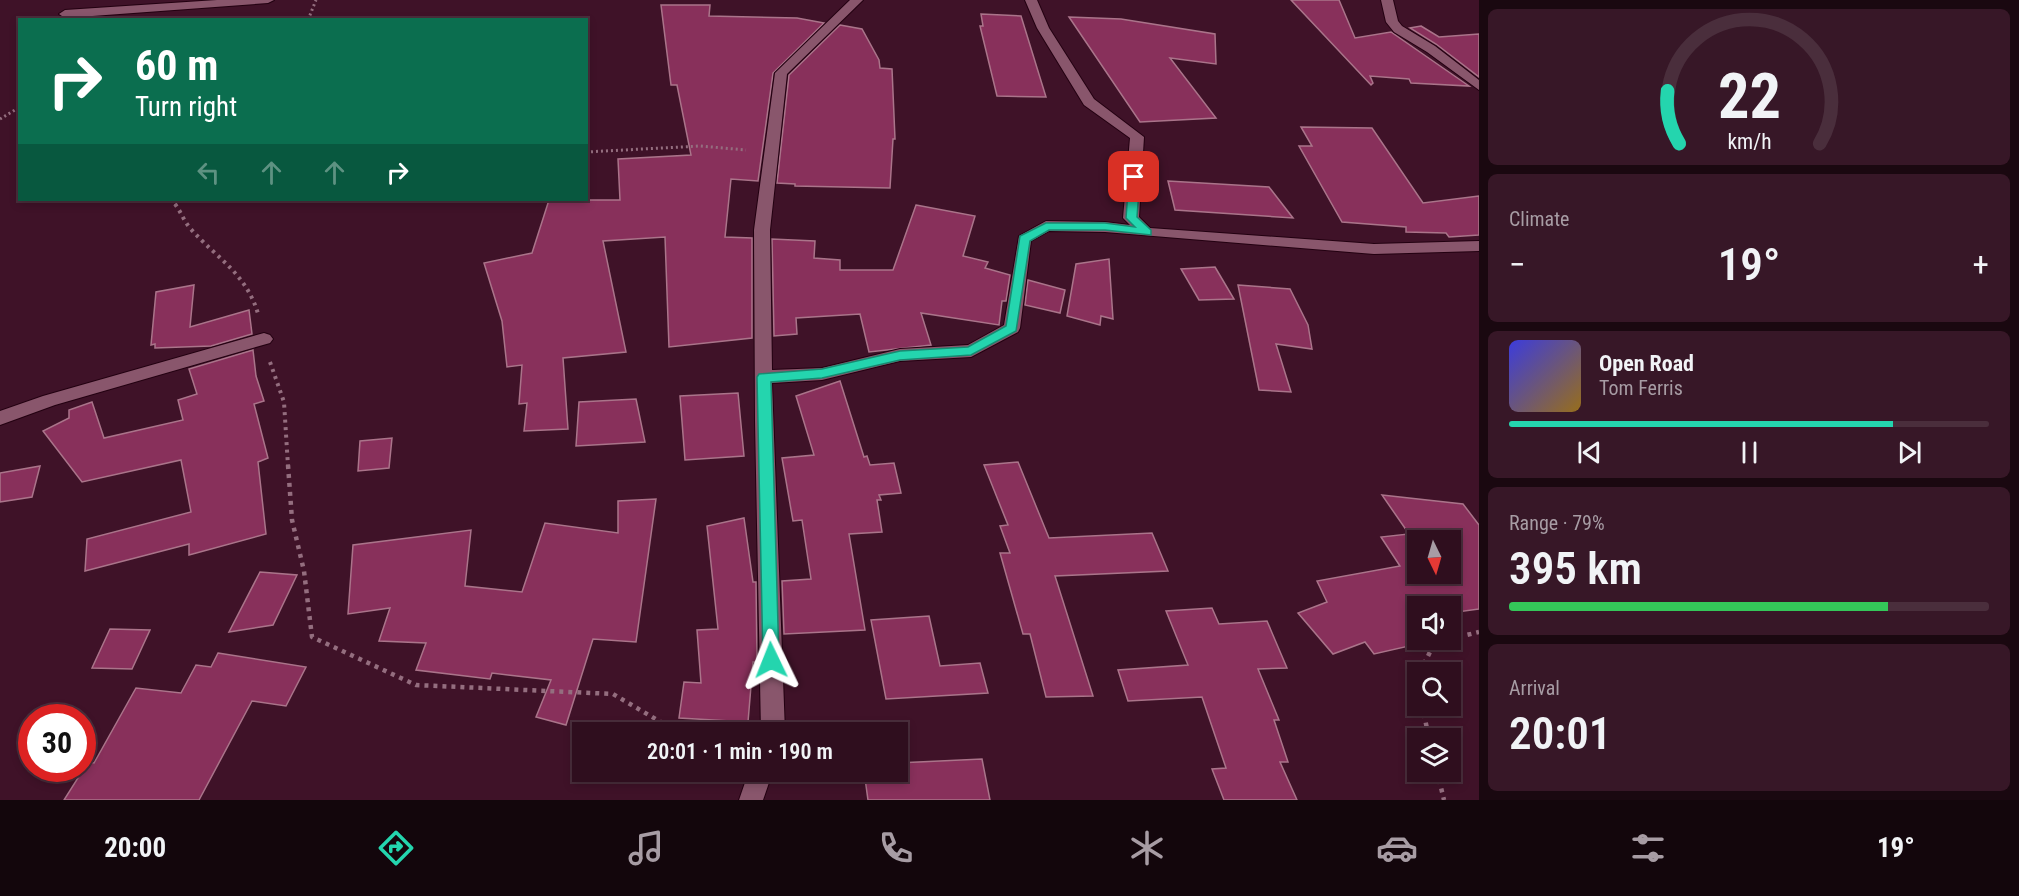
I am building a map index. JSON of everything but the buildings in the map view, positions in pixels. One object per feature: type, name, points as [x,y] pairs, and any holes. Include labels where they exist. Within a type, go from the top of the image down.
[{"type":"street","points":[[68,0],[64,17],[268,0]]},
{"type":"street","points":[[773,722],[762,230],[780,73],[857,0]]},
{"type":"street","points":[[1031,0],[1043,28],[1089,102],[1137,137],[1131,218],[1146,232]]},
{"type":"street","points":[[1387,0],[1392,22],[1398,29],[1431,49],[1479,86]]},
{"type":"street","points":[[764,377],[822,374],[900,355],[971,351],[1012,328],[1024,239],[1046,226],[1105,227],[1374,249],[1479,246]]},
{"type":"street","points":[[0,418],[49,400],[264,339]]},
{"type":"street","points":[[751,800],[757,782]]},
{"type":"path","points":[[309,18],[316,0]]},
{"type":"path","points":[[0,119],[18,108]]},
{"type":"path","points":[[588,152],[700,146],[771,152]]},
{"type":"path","points":[[173,201],[189,226],[225,259],[255,296],[264,339],[284,402],[292,520],[304,571],[312,637],[416,685],[613,694],[661,722]]},
{"type":"path","points":[[1461,636],[1479,632]]},
{"type":"path","points":[[1440,782],[1444,800]]},
{"type":"route","points":[[771,660],[764,377],[822,374],[900,355],[971,351],[1012,328],[1018,270],[1024,239],[1046,226],[1105,227],[1146,232],[1131,218],[1134,177]]}]
